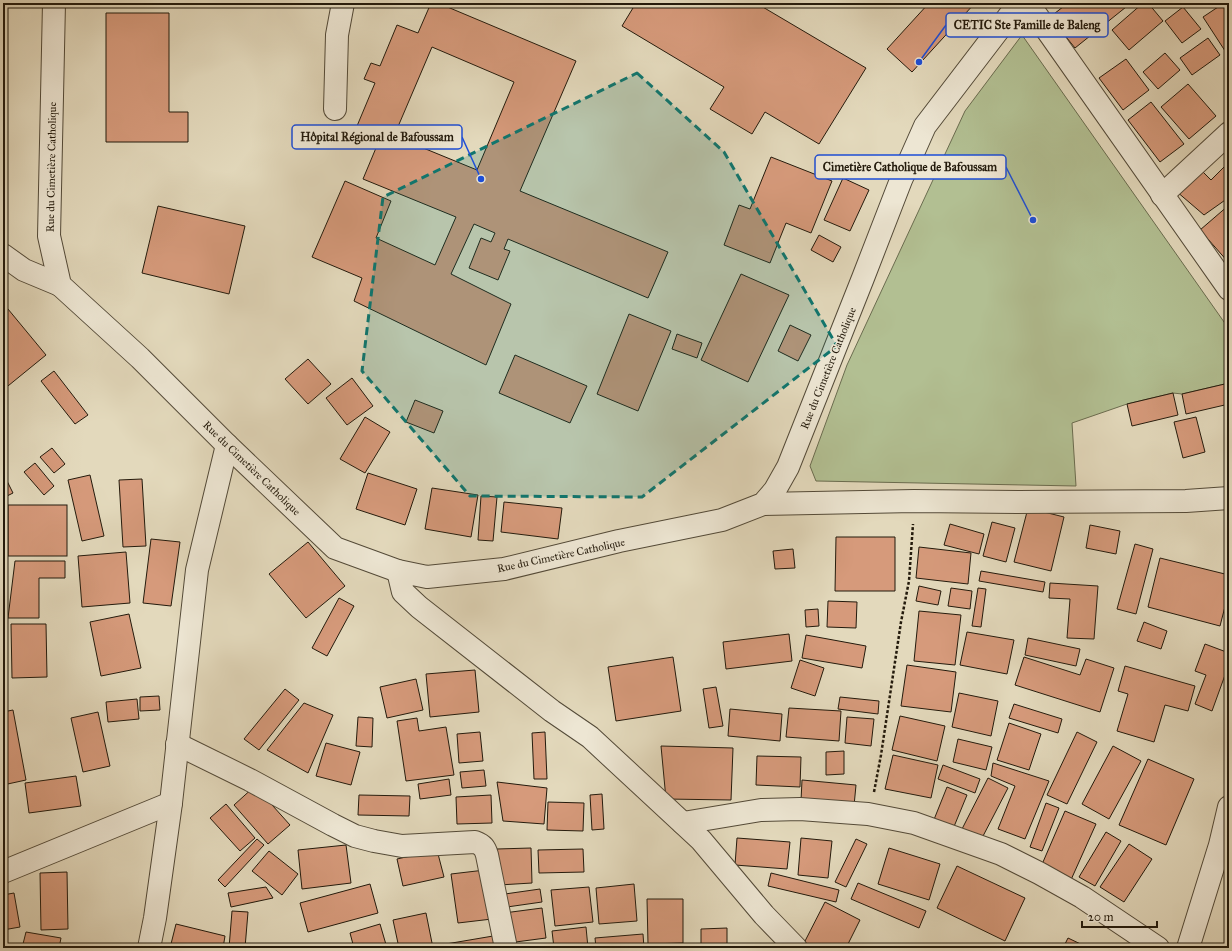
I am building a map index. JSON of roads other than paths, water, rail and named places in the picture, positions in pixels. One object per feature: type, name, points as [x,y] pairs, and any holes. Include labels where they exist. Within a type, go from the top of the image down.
[{"type":"street","name":"Rue du Cimetière Catholique","points":[[54,3],[49,236],[60,285],[140,358],[227,445],[335,548],[398,571],[427,577],[504,569],[722,520],[762,504],[775,490],[788,467],[864,278],[900,180],[925,126],[1019,3]]},
{"type":"street","points":[[335,109],[337,35],[343,3]]},
{"type":"street","points":[[1028,3],[1229,289]]},
{"type":"street","points":[[1162,195],[1229,133]]},
{"type":"street","points":[[3,255],[24,270],[60,285]]},
{"type":"street","points":[[149,948],[155,918],[171,803],[197,570],[227,445]]},
{"type":"street","points":[[762,504],[1171,501],[1229,498]]},
{"type":"street","points":[[398,571],[403,592],[419,607],[552,711],[590,737],[701,840],[764,915],[796,948]]},
{"type":"street","points":[[177,744],[250,780],[354,836],[402,846],[475,842],[481,844],[485,848],[487,855],[506,948]]},
{"type":"street","points":[[3,872],[171,803]]},
{"type":"street","points":[[1188,948],[1220,845],[1229,807]]},
{"type":"street","points":[[683,823],[761,810],[800,809],[870,815],[914,823],[1001,854],[1039,873],[1082,898],[1158,948]]},
{"type":"place","name":"CETIC Ste Famille de Baleng","points":[[919,62]]},
{"type":"place","name":"Hôpital Régional de Bafoussam","points":[[481,179]]},
{"type":"place","name":"Cimetière Catholique de Bafoussam","points":[[1033,220]]}]
